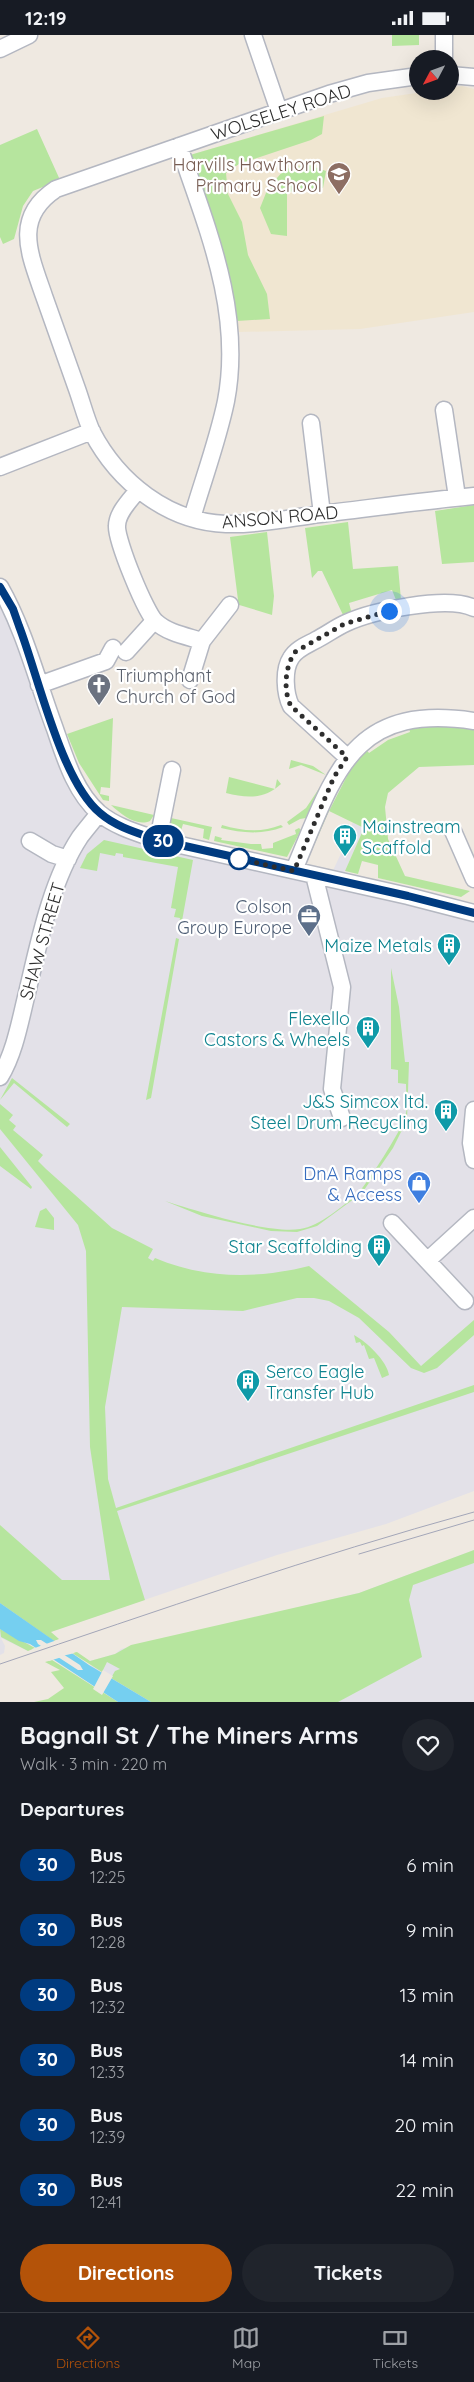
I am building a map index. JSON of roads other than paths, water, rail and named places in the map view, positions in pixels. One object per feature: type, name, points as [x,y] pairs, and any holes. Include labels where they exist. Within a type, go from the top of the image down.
[{"type":"street","points":[[0,49],[29,35]]},
{"type":"street","points":[[253,35],[279,111]]},
{"type":"street","points":[[444,35],[444,50]]},
{"type":"street","points":[[459,76],[474,77]]},
{"type":"street","name":"WOLSELEY ROAD","points":[[92,431],[35,271],[28,238],[29,222],[35,208],[43,198],[56,189],[279,111],[368,83],[409,77]]},
{"type":"street","points":[[179,146],[218,262],[227,304],[230,339],[226,402],[192,518]]},
{"type":"street","points":[[444,410],[457,497]]},
{"type":"street","points":[[312,423],[322,514]]},
{"type":"street","points":[[0,467],[92,431]]},
{"type":"street","name":"ANSON ROAD","points":[[92,431],[110,459],[138,490],[169,510],[192,518],[226,524],[474,496]]},
{"type":"street","points":[[138,490],[122,511],[117,527],[119,540],[148,613],[154,621],[166,630],[202,641]]},
{"type":"street","points":[[0,587],[13,609],[67,765],[79,787],[99,813],[128,830],[158,840],[473,911]]},
{"type":"street","points":[[347,757],[291,706],[286,698],[288,667],[295,652],[344,624],[377,613],[401,608],[444,604],[474,607]]},
{"type":"street","points":[[190,679],[202,641],[230,605]]},
{"type":"street","points":[[39,685],[106,661],[154,621]]},
{"type":"street","points":[[294,871],[334,777],[347,757],[377,733],[406,721],[437,716],[474,721]]},
{"type":"street","points":[[158,840],[172,770]]},
{"type":"street","name":"SHAW STREET","points":[[0,1077],[13,1047],[43,925],[68,859],[80,837],[99,813]]},
{"type":"street","points":[[453,831],[474,879]]},
{"type":"street","points":[[30,841],[52,854],[68,859]]},
{"type":"street","points":[[314,875],[342,987],[332,1089],[342,1119]]},
{"type":"street","points":[[474,1110],[471,1143],[474,1160]]},
{"type":"street","points":[[428,1260],[474,1218]]},
{"type":"street","points":[[392,1223],[464,1301]]},
{"type":"water","points":[[0,1603],[89,1665],[151,1702],[118,1702],[30,1644],[19,1641],[0,1629]],"holes":[[[36,1640],[41,1640],[80,1665],[83,1670],[78,1670],[38,1644]]]},
{"type":"tram line","points":[[0,1664],[295,1565],[474,1512]]},
{"type":"tram line","points":[[359,1554],[474,1520]]},
{"type":"place","name":"Harvills Hawthorn Primary School","points":[[339,195]]},
{"type":"place","name":"Triumphant Church of God","points":[[99,706]]},
{"type":"place","name":"Mainstream Scaffold","points":[[345,857]]},
{"type":"place","name":"Colson Group Europe","points":[[309,937]]},
{"type":"place","name":"Maize Metals","points":[[449,966]]},
{"type":"place","name":"Flexello Castors & Wheels","points":[[368,1049]]},
{"type":"place","name":"J&S Simcox ltd. Steel Drum Recycling","points":[[446,1132]]},
{"type":"place","name":"DnA Ramps & Access","points":[[419,1204]]},
{"type":"place","name":"Star Scaffolding","points":[[379,1267]]},
{"type":"place","name":"Serco Eagle Transfer Hub","points":[[248,1402]]}]
